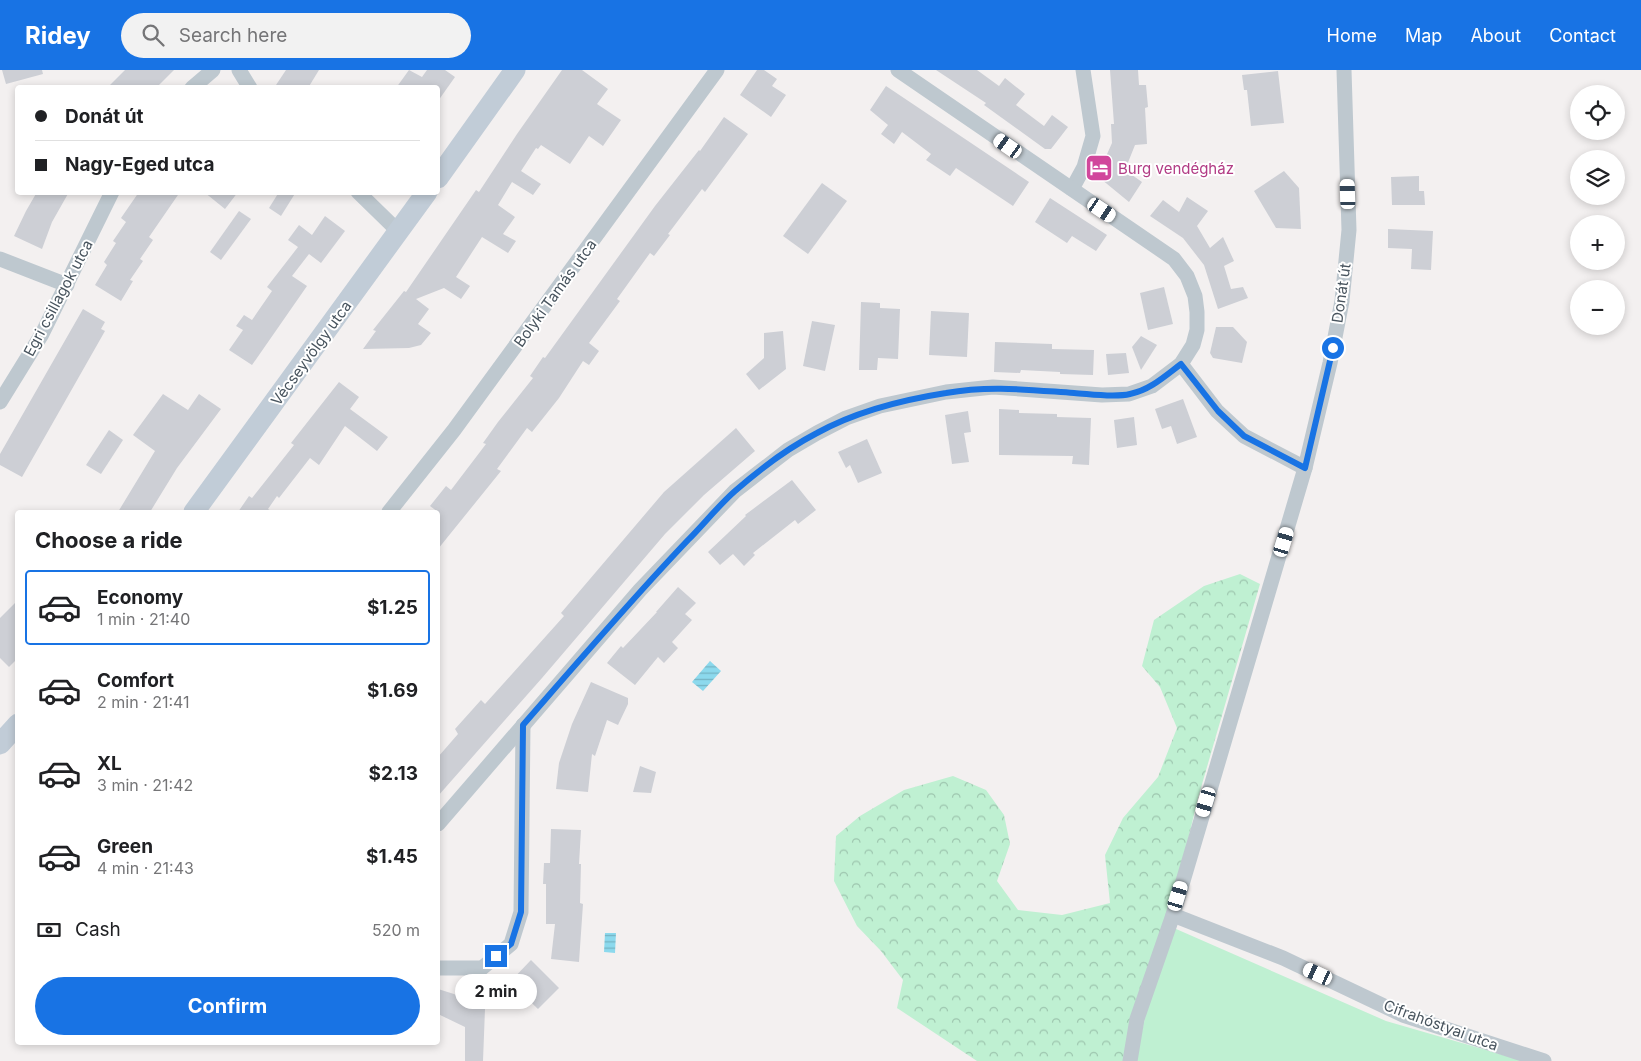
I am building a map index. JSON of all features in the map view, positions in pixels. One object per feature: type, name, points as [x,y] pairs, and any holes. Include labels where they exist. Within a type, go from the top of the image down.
[{"type":"main road","points":[[440,175],[515,70]]},
{"type":"main road","name":"Vécseyvölgy utca","points":[[195,510],[425,195]]},
{"type":"main road","points":[[0,744],[15,727]]},
{"type":"street","points":[[196,85],[213,70]]},
{"type":"street","points":[[239,70],[248,85]]},
{"type":"street","name":"Bolyki Tamás utca","points":[[391,510],[460,422],[717,70]]},
{"type":"street","points":[[440,822],[640,590],[735,492],[788,450],[846,418],[880,406],[974,389],[993,387],[1102,395],[1129,394],[1152,386],[1181,364],[1193,345],[1197,330],[1195,296],[1187,276],[1174,259],[898,70]]},
{"type":"street","points":[[1072,189],[1084,167],[1093,136],[1083,70]]},
{"type":"street","name":"Donát út","points":[[1130,1061],[1137,1019],[1173,915],[1305,468],[1330,364],[1340,310],[1350,230],[1344,70]]},
{"type":"street","name":"Egri csillagok utca","points":[[0,402],[42,334],[111,195]]},
{"type":"street","points":[[361,195],[399,232]]},
{"type":"street","points":[[0,259],[67,285]]},
{"type":"street","points":[[1181,364],[1218,411],[1244,436],[1305,468]]},
{"type":"street","points":[[440,968],[482,968],[511,944],[521,912],[523,725]]},
{"type":"street","name":"Cifrahóstyai utca","points":[[1173,915],[1283,958],[1403,1015],[1544,1061]]},
{"type":"green space","points":[[1240,574],[1260,584],[1198,798],[1135,1061],[977,1061],[897,1008],[903,980],[881,951],[857,926],[834,881],[836,836],[860,816],[904,790],[953,776],[986,790],[1004,815],[1010,844],[997,881],[1018,910],[1062,915],[1110,903],[1105,855],[1123,818],[1158,777],[1177,728],[1160,687],[1142,666],[1154,620],[1204,586]]},
{"type":"green space","points":[[1167,925],[1386,1021],[1524,1061],[1135,1061]]},
{"type":"water","points":[[710,661],[721,671],[703,691],[692,682]]},
{"type":"water","points":[[605,933],[616,933],[615,953],[604,952]]},
{"type":"building","points":[[2,70],[42,70],[43,74],[6,84]]},
{"type":"building","points":[[125,70],[174,70],[159,85],[110,85]]},
{"type":"building","points":[[286,70],[319,70],[310,85],[276,85]]},
{"type":"building","points":[[409,70],[422,77],[427,70],[445,70],[455,77],[440,98],[440,85],[398,85]]},
{"type":"building","points":[[562,70],[582,70],[608,89],[597,104],[621,120],[603,146],[589,136],[570,164],[541,145],[538,149],[536,148],[521,171],[541,184],[533,195],[512,182],[498,205],[515,217],[503,234],[516,241],[508,253],[482,237],[456,277],[470,286],[461,299],[444,288],[416,299],[429,309],[418,324],[431,333],[421,345],[409,348],[363,349],[376,331],[373,330],[404,291],[406,292],[476,190],[479,192]]},
{"type":"building","points":[[757,70],[764,70],[777,79],[772,86],[786,95],[771,117],[740,95]]},
{"type":"building","points":[[936,70],[977,70],[999,86],[1005,78],[1025,94],[1016,105],[1044,126],[1052,115],[1068,127],[1051,149],[1045,149],[984,105],[986,103]]},
{"type":"building","points":[[1110,70],[1138,70],[1139,85],[1146,85],[1148,107],[1145,108],[1147,144],[1135,145],[1125,170],[1142,182],[1129,202],[1101,179],[1099,172],[1112,143],[1111,124],[1114,124]]},
{"type":"building","points":[[1278,71],[1284,123],[1251,126],[1247,90],[1244,90],[1242,75]]},
{"type":"building","points":[[886,86],[1029,182],[1013,206],[956,168],[950,176],[926,160],[931,154],[902,132],[894,144],[881,134],[888,125],[870,110]]},
{"type":"building","points":[[724,117],[748,134],[705,192],[702,189],[654,256],[650,253],[617,299],[620,301],[589,343],[599,351],[589,365],[583,361],[559,398],[532,432],[527,428],[497,469],[501,471],[440,547],[440,510],[435,510],[430,506],[446,486],[451,490],[486,444],[483,443],[533,378],[530,376],[543,357],[545,358],[655,206],[700,151]]},
{"type":"building","points":[[1284,171],[1299,188],[1301,229],[1276,228],[1254,191]]},
{"type":"building","points":[[1419,176],[1419,191],[1424,191],[1425,205],[1392,205],[1391,177]]},
{"type":"building","points":[[822,183],[847,201],[808,254],[783,236]]},
{"type":"building","points":[[35,195],[67,195],[52,222],[42,249],[14,236]]},
{"type":"building","points":[[137,195],[178,195],[149,237],[153,240],[140,259],[143,261],[130,280],[133,281],[121,301],[95,285],[107,265],[104,262],[116,243],[113,241],[126,222],[121,218]]},
{"type":"building","points":[[208,195],[236,195],[225,209]]},
{"type":"building","points":[[277,195],[294,195],[281,216],[269,208]]},
{"type":"building","points":[[1187,197],[1208,211],[1197,226],[1210,248],[1223,237],[1234,261],[1224,266],[1231,289],[1243,287],[1248,298],[1218,309],[1204,265],[1183,238],[1150,216],[1163,200],[1179,212]]},
{"type":"building","points":[[1050,198],[1107,235],[1096,251],[1072,236],[1067,243],[1035,222]]},
{"type":"building","points":[[239,211],[251,219],[221,260],[210,252]]},
{"type":"building","points":[[325,216],[345,231],[321,263],[309,254],[292,276],[307,286],[252,365],[229,350],[243,330],[236,326],[244,315],[252,320],[272,291],[267,287],[298,247],[288,240],[299,225],[312,235]]},
{"type":"building","points":[[1388,229],[1433,231],[1431,270],[1411,269],[1412,249],[1388,248]]},
{"type":"building","points":[[1164,287],[1173,324],[1148,330],[1140,293]]},
{"type":"building","points":[[861,302],[880,303],[880,308],[900,309],[898,359],[878,358],[877,370],[859,370]]},
{"type":"building","points":[[83,309],[105,322],[101,329],[105,331],[22,477],[0,465],[0,454]]},
{"type":"building","points":[[931,311],[969,313],[967,357],[929,355]]},
{"type":"building","points":[[812,321],[835,325],[825,371],[803,366]]},
{"type":"building","points":[[1216,327],[1233,327],[1247,342],[1242,363],[1213,358],[1210,353]]},
{"type":"building","points":[[783,331],[786,369],[759,390],[746,374],[764,358],[764,333]]},
{"type":"building","points":[[1141,336],[1157,345],[1141,370],[1132,347]]},
{"type":"building","points":[[995,342],[1052,344],[1052,349],[1094,350],[1093,375],[1021,370],[1020,373],[994,372]]},
{"type":"building","points":[[1126,353],[1129,373],[1108,375],[1106,354]]},
{"type":"building","points":[[339,382],[359,397],[350,409],[388,437],[377,451],[345,426],[319,465],[310,458],[279,498],[277,496],[268,509],[270,510],[239,510],[249,496],[252,498],[294,445],[291,443]]},
{"type":"building","points":[[163,394],[188,410],[199,394],[221,409],[177,468],[151,510],[119,510],[155,451],[133,435]]},
{"type":"building","points":[[1183,399],[1197,437],[1177,444],[1171,426],[1162,429],[1155,409]]},
{"type":"building","points":[[999,409],[1019,410],[1019,413],[1057,414],[1057,417],[1091,418],[1089,465],[1072,464],[1073,456],[999,455]]},
{"type":"building","points":[[968,411],[971,432],[964,433],[969,462],[952,464],[945,415]]},
{"type":"building","points":[[1134,417],[1137,445],[1117,448],[1114,420]]},
{"type":"building","points":[[736,428],[755,451],[704,495],[665,534],[440,794],[440,755],[458,734],[455,729],[481,700],[485,704],[564,616],[561,613],[664,492]]},
{"type":"building","points":[[109,430],[123,440],[101,474],[86,465]]},
{"type":"building","points":[[867,439],[882,473],[858,483],[850,465],[846,468],[838,452]]},
{"type":"building","points":[[792,480],[816,510],[798,524],[795,520],[753,553],[755,555],[744,566],[733,554],[720,565],[708,552],[745,515]]},
{"type":"building","points":[[678,587],[696,603],[685,614],[692,620],[672,642],[678,648],[664,663],[658,657],[635,685],[607,663],[621,646],[623,648],[657,612]]},
{"type":"building","points":[[15,603],[15,661],[9,667],[0,658],[0,618]]},
{"type":"building","points":[[591,682],[628,698],[628,704],[618,725],[607,720],[595,756],[592,754],[588,792],[556,789],[559,763],[572,724]]},
{"type":"building","points":[[640,766],[656,772],[651,793],[633,792]]},
{"type":"building","points":[[551,829],[581,830],[579,864],[581,864],[580,903],[583,904],[579,962],[551,959],[555,924],[546,924],[546,884],[543,884],[544,863],[550,863]]},
{"type":"building","points":[[531,960],[559,988],[538,1009],[510,982]]},
{"type":"building","points":[[440,990],[454,994],[485,1009],[483,1061],[465,1061],[465,1027],[440,1015]]},
{"type":"place","name":"Burg vendégház","points":[[1099,168]]},
{"type":"route","points":[[496,956],[511,944],[521,912],[523,725],[640,590],[712,514],[735,492],[788,450],[846,418],[898,402],[946,392],[993,387],[1102,395],[1129,394],[1152,386],[1181,364],[1218,411],[1244,436],[1305,468],[1333,348]]}]
